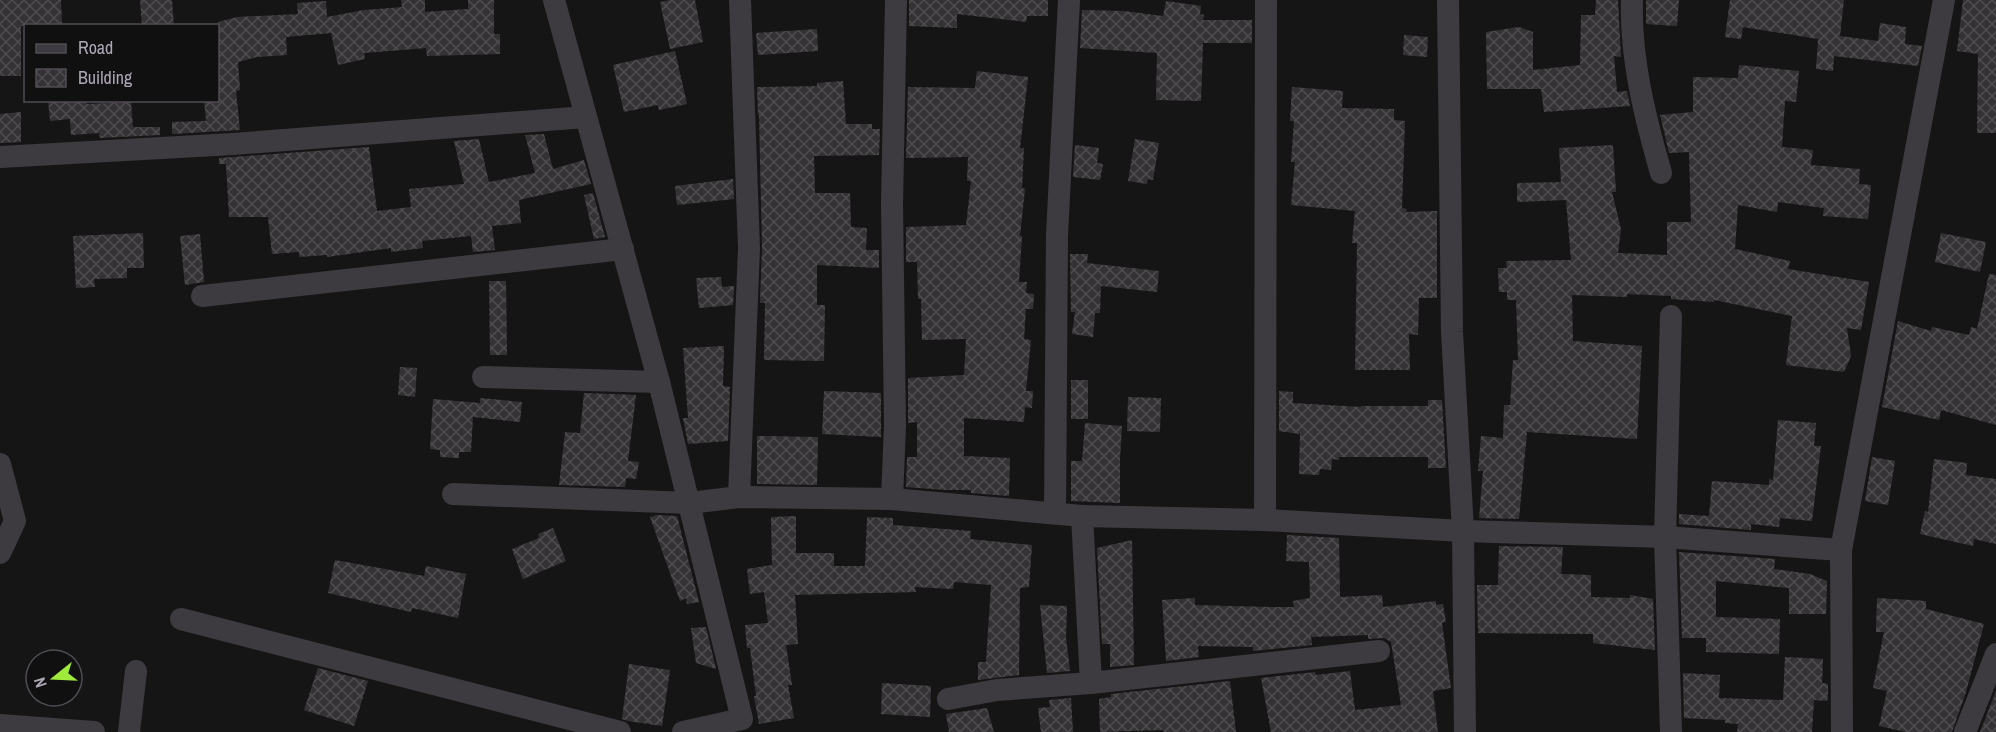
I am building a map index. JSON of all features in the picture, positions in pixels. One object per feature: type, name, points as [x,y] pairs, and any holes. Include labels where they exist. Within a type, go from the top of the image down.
[{"type":"street","points":[[554,0],[659,382],[742,719],[683,732]]},
{"type":"street","points":[[739,497],[749,248],[740,0]]},
{"type":"street","points":[[892,499],[895,425],[892,204],[896,0]]},
{"type":"street","points":[[1056,513],[1057,236],[1069,0]]},
{"type":"street","points":[[1265,520],[1266,0]]},
{"type":"street","points":[[1448,0],[1452,332],[1463,531],[1465,732]]},
{"type":"street","points":[[1632,0],[1636,66],[1651,139],[1661,173]]},
{"type":"street","points":[[1842,732],[1841,550],[1944,0]]},
{"type":"street","points":[[0,157],[233,144],[586,117]]},
{"type":"street","points":[[202,296],[623,249]]},
{"type":"street","points":[[1671,316],[1665,537],[1671,732]]},
{"type":"street","points":[[483,377],[659,382]]},
{"type":"street","points":[[0,465],[15,521],[0,553]]},
{"type":"street","points":[[453,494],[690,503],[739,497],[892,499],[1082,516],[1265,520],[1463,531],[1665,537],[1841,550]]},
{"type":"street","points":[[1082,516],[1091,683]]},
{"type":"street","points":[[181,619],[620,732]]},
{"type":"street","points":[[948,699],[998,690],[1091,683],[1379,651]]},
{"type":"street","points":[[1965,732],[1996,654]]},
{"type":"street","points":[[129,732],[136,671]]},
{"type":"street","points":[[0,725],[94,732]]},
{"type":"building","points":[[0,0],[61,0],[62,24],[24,24],[21,26],[21,76],[0,76]]},
{"type":"building","points":[[140,0],[172,0],[174,24],[142,24]]},
{"type":"building","points":[[401,0],[425,0],[425,12],[468,9],[468,0],[494,0],[494,34],[500,34],[500,54],[427,56],[426,48],[364,53],[365,59],[338,65],[331,33],[286,37],[287,55],[257,57],[238,62],[240,90],[236,91],[240,130],[172,134],[172,122],[206,121],[204,102],[219,102],[218,22],[237,17],[298,14],[297,3],[326,1],[327,17],[364,10],[402,7]]},
{"type":"building","points":[[695,0],[703,42],[670,49],[660,2]]},
{"type":"building","points":[[909,0],[1048,0],[1048,16],[1027,16],[1026,22],[957,14],[957,28],[909,26]]},
{"type":"building","points":[[1596,0],[1618,0],[1621,57],[1614,56],[1617,92],[1627,91],[1630,106],[1544,112],[1541,89],[1487,89],[1486,32],[1519,27],[1533,32],[1533,70],[1580,65],[1581,15],[1595,15]]},
{"type":"building","points":[[1646,0],[1679,0],[1677,26],[1646,24]]},
{"type":"building","points":[[1730,0],[1844,0],[1840,36],[1878,41],[1880,23],[1906,27],[1905,44],[1922,46],[1918,66],[1834,56],[1833,71],[1816,69],[1818,39],[1743,27],[1741,39],[1725,37]]},
{"type":"building","points":[[1963,0],[1996,0],[1996,133],[1977,133],[1978,54],[1957,51]]},
{"type":"building","points":[[1166,1],[1201,6],[1200,14],[1204,15],[1203,20],[1252,20],[1252,43],[1203,43],[1201,101],[1156,100],[1157,53],[1080,48],[1082,10],[1124,11],[1163,16]]},
{"type":"building","points":[[817,29],[818,51],[758,55],[756,33]]},
{"type":"building","points":[[1404,35],[1428,37],[1427,57],[1403,55]]},
{"type":"building","points":[[675,51],[687,104],[659,110],[658,105],[624,112],[613,65]]},
{"type":"building","points":[[1739,65],[1799,71],[1796,102],[1785,101],[1782,147],[1813,150],[1811,165],[1860,169],[1859,184],[1871,185],[1868,219],[1823,216],[1824,208],[1778,202],[1777,212],[1738,205],[1735,249],[1790,261],[1788,269],[1869,282],[1861,330],[1847,328],[1851,356],[1844,372],[1786,365],[1792,316],[1714,300],[1714,302],[1671,299],[1671,296],[1627,294],[1627,297],[1572,295],[1573,341],[1642,346],[1637,439],[1527,432],[1519,519],[1479,518],[1483,471],[1478,471],[1481,436],[1503,438],[1504,405],[1510,405],[1513,360],[1518,360],[1516,300],[1507,300],[1507,292],[1499,292],[1498,268],[1507,268],[1506,261],[1571,260],[1566,200],[1517,202],[1517,183],[1561,182],[1559,148],[1613,145],[1616,192],[1612,192],[1621,229],[1618,253],[1667,255],[1667,222],[1691,222],[1689,152],[1669,153],[1660,115],[1693,112],[1693,77],[1738,78]]},
{"type":"building","points":[[977,71],[1028,77],[1020,148],[1024,148],[1022,188],[1025,189],[1020,236],[1022,236],[1019,282],[1027,282],[1026,293],[1034,294],[1033,309],[1026,309],[1024,339],[1031,340],[1026,391],[1033,391],[1032,408],[1025,407],[1024,422],[964,418],[964,456],[1010,458],[1009,496],[971,493],[971,490],[906,487],[907,457],[917,457],[917,422],[908,423],[908,378],[964,375],[966,339],[922,340],[917,262],[906,262],[906,227],[966,225],[971,181],[967,181],[968,157],[906,158],[908,87],[975,88]]},
{"type":"building","points":[[843,81],[846,124],[872,124],[872,129],[880,129],[879,155],[814,156],[815,193],[850,193],[851,227],[867,228],[866,250],[879,250],[879,268],[817,265],[817,305],[825,305],[824,361],[764,360],[765,303],[760,303],[762,248],[757,87],[817,86],[817,83]]},
{"type":"building","points":[[1292,87],[1343,91],[1342,108],[1394,109],[1394,120],[1405,121],[1402,208],[1407,209],[1406,212],[1437,211],[1437,298],[1419,298],[1418,335],[1409,334],[1410,370],[1355,370],[1357,243],[1352,243],[1355,211],[1291,205],[1295,162],[1291,162],[1294,121],[1290,121]]},
{"type":"building","points":[[48,102],[86,102],[87,104],[131,102],[133,127],[160,127],[160,135],[100,138],[99,133],[71,135],[70,119],[50,121]]},
{"type":"building","points":[[21,112],[21,142],[0,143],[0,114]]},
{"type":"building","points":[[544,134],[553,169],[584,160],[591,184],[519,200],[521,223],[492,226],[495,250],[473,252],[471,236],[422,241],[423,248],[391,252],[391,248],[327,257],[327,255],[299,257],[299,252],[272,254],[268,217],[229,217],[226,164],[219,164],[219,158],[369,147],[377,211],[411,207],[409,189],[464,184],[454,141],[479,139],[489,182],[535,173],[525,135]]},
{"type":"building","points":[[1135,139],[1159,143],[1153,180],[1148,179],[1147,184],[1128,181]]},
{"type":"building","points":[[1075,145],[1099,148],[1097,163],[1103,164],[1100,180],[1073,177]]},
{"type":"building","points":[[733,179],[734,199],[677,205],[675,186]]},
{"type":"building","points":[[593,193],[605,237],[594,239],[584,195]]},
{"type":"building","points":[[143,233],[144,268],[127,268],[127,278],[94,279],[95,287],[76,288],[73,236]]},
{"type":"building","points":[[1941,233],[1986,242],[1980,272],[1935,262]]},
{"type":"building","points":[[200,234],[204,282],[185,285],[180,236]]},
{"type":"building","points":[[1070,254],[1088,254],[1087,263],[1159,271],[1157,292],[1101,286],[1100,313],[1095,313],[1093,337],[1072,334],[1075,312],[1071,312]]},
{"type":"building","points":[[1989,274],[1996,275],[1996,425],[1941,410],[1939,420],[1882,407],[1898,321],[1931,331],[1932,327],[1969,335],[1971,327],[1977,329]]},
{"type":"building","points":[[721,277],[722,287],[734,286],[733,305],[699,308],[696,278]]},
{"type":"building","points":[[489,281],[506,281],[507,355],[490,355]]},
{"type":"building","points":[[724,346],[723,386],[730,387],[728,441],[688,444],[683,418],[688,418],[683,348]]},
{"type":"building","points":[[400,367],[417,368],[415,397],[398,395]]},
{"type":"building","points":[[1071,380],[1088,380],[1088,419],[1071,419]]},
{"type":"building","points":[[824,391],[881,393],[881,437],[822,434]]},
{"type":"building","points":[[1279,391],[1293,392],[1293,403],[1361,407],[1428,406],[1428,400],[1442,400],[1446,468],[1428,468],[1428,457],[1339,457],[1339,460],[1332,459],[1331,470],[1320,469],[1319,475],[1299,474],[1300,434],[1279,431]]},
{"type":"building","points":[[584,393],[636,395],[628,461],[639,462],[636,479],[626,478],[625,487],[559,485],[565,432],[580,433]]},
{"type":"building","points":[[1128,397],[1161,398],[1160,432],[1127,431]]},
{"type":"building","points":[[480,398],[522,402],[520,422],[473,417],[471,452],[459,452],[459,458],[440,457],[440,450],[430,449],[433,399],[480,403]]},
{"type":"building","points":[[1778,420],[1816,423],[1814,446],[1821,446],[1812,521],[1780,518],[1779,527],[1751,524],[1751,530],[1679,524],[1679,514],[1709,516],[1712,481],[1769,485],[1769,479],[1773,480]]},
{"type":"building","points":[[1085,423],[1122,426],[1120,503],[1071,501],[1071,461],[1082,461]]},
{"type":"building","points":[[757,436],[818,437],[817,485],[757,484]]},
{"type":"building","points":[[1872,457],[1895,461],[1888,505],[1865,501]]},
{"type":"building","points":[[1934,459],[1967,463],[1966,475],[1996,479],[1996,544],[1974,539],[1973,546],[1920,534],[1925,511],[1928,512]]},
{"type":"building","points":[[677,516],[699,602],[687,604],[686,598],[680,601],[650,517]]},
{"type":"building","points":[[796,516],[796,553],[834,553],[834,566],[865,566],[867,517],[893,518],[893,525],[971,531],[970,539],[1032,545],[1029,587],[1020,588],[1019,675],[978,680],[978,662],[986,662],[991,585],[954,582],[953,589],[915,587],[916,592],[795,595],[798,644],[786,645],[792,685],[788,685],[794,718],[759,724],[745,625],[768,623],[764,592],[750,594],[747,569],[772,565],[771,517]]},
{"type":"building","points":[[553,528],[566,561],[523,579],[512,549],[539,538],[538,534]]},
{"type":"building","points":[[1287,535],[1339,538],[1340,597],[1382,595],[1383,607],[1436,601],[1436,605],[1443,604],[1446,622],[1442,623],[1451,688],[1433,691],[1438,732],[1271,732],[1261,678],[1350,671],[1355,710],[1401,705],[1391,642],[1384,638],[1368,639],[1368,635],[1311,637],[1312,645],[1253,651],[1253,647],[1198,646],[1199,657],[1166,661],[1162,600],[1195,598],[1195,605],[1294,607],[1293,601],[1310,598],[1309,562],[1286,561]]},
{"type":"building","points":[[1132,540],[1134,665],[1110,667],[1110,644],[1102,644],[1097,548]]},
{"type":"building","points":[[1499,546],[1563,547],[1561,574],[1591,575],[1591,597],[1630,598],[1630,595],[1653,599],[1655,650],[1593,643],[1593,634],[1478,633],[1477,585],[1498,585]]},
{"type":"building","points":[[1679,552],[1775,559],[1774,569],[1810,574],[1827,581],[1826,614],[1789,614],[1789,588],[1716,581],[1716,617],[1780,619],[1779,654],[1706,652],[1706,638],[1682,638]]},
{"type":"building","points":[[335,560],[424,576],[426,566],[466,574],[458,618],[412,608],[411,612],[328,593]]},
{"type":"building","points":[[1877,598],[1926,601],[1926,609],[1984,624],[1966,692],[1952,732],[1906,732],[1879,726],[1887,691],[1873,688],[1884,632],[1876,632]]},
{"type":"building","points":[[1040,605],[1067,606],[1066,637],[1070,671],[1047,673]]},
{"type":"building","points":[[706,627],[716,669],[696,663],[691,628]]},
{"type":"building","points":[[1785,657],[1823,659],[1822,683],[1828,684],[1828,697],[1827,701],[1814,700],[1812,732],[1737,732],[1738,724],[1725,723],[1725,720],[1684,718],[1683,673],[1720,675],[1719,698],[1783,700]]},
{"type":"building","points":[[629,664],[670,670],[662,726],[622,719]]},
{"type":"building","points":[[318,668],[368,681],[354,726],[304,710]]},
{"type":"building","points":[[1230,681],[1236,732],[1164,732],[1163,730],[1100,732],[1099,699],[1111,697],[1111,694]]},
{"type":"building","points":[[882,683],[931,686],[930,717],[881,714]]},
{"type":"building","points":[[1996,691],[1996,732],[1980,732]]},
{"type":"building","points":[[1071,698],[1073,732],[1041,732],[1038,708],[1050,707],[1049,700]]},
{"type":"building","points":[[987,708],[994,732],[949,732],[946,714]]}]
